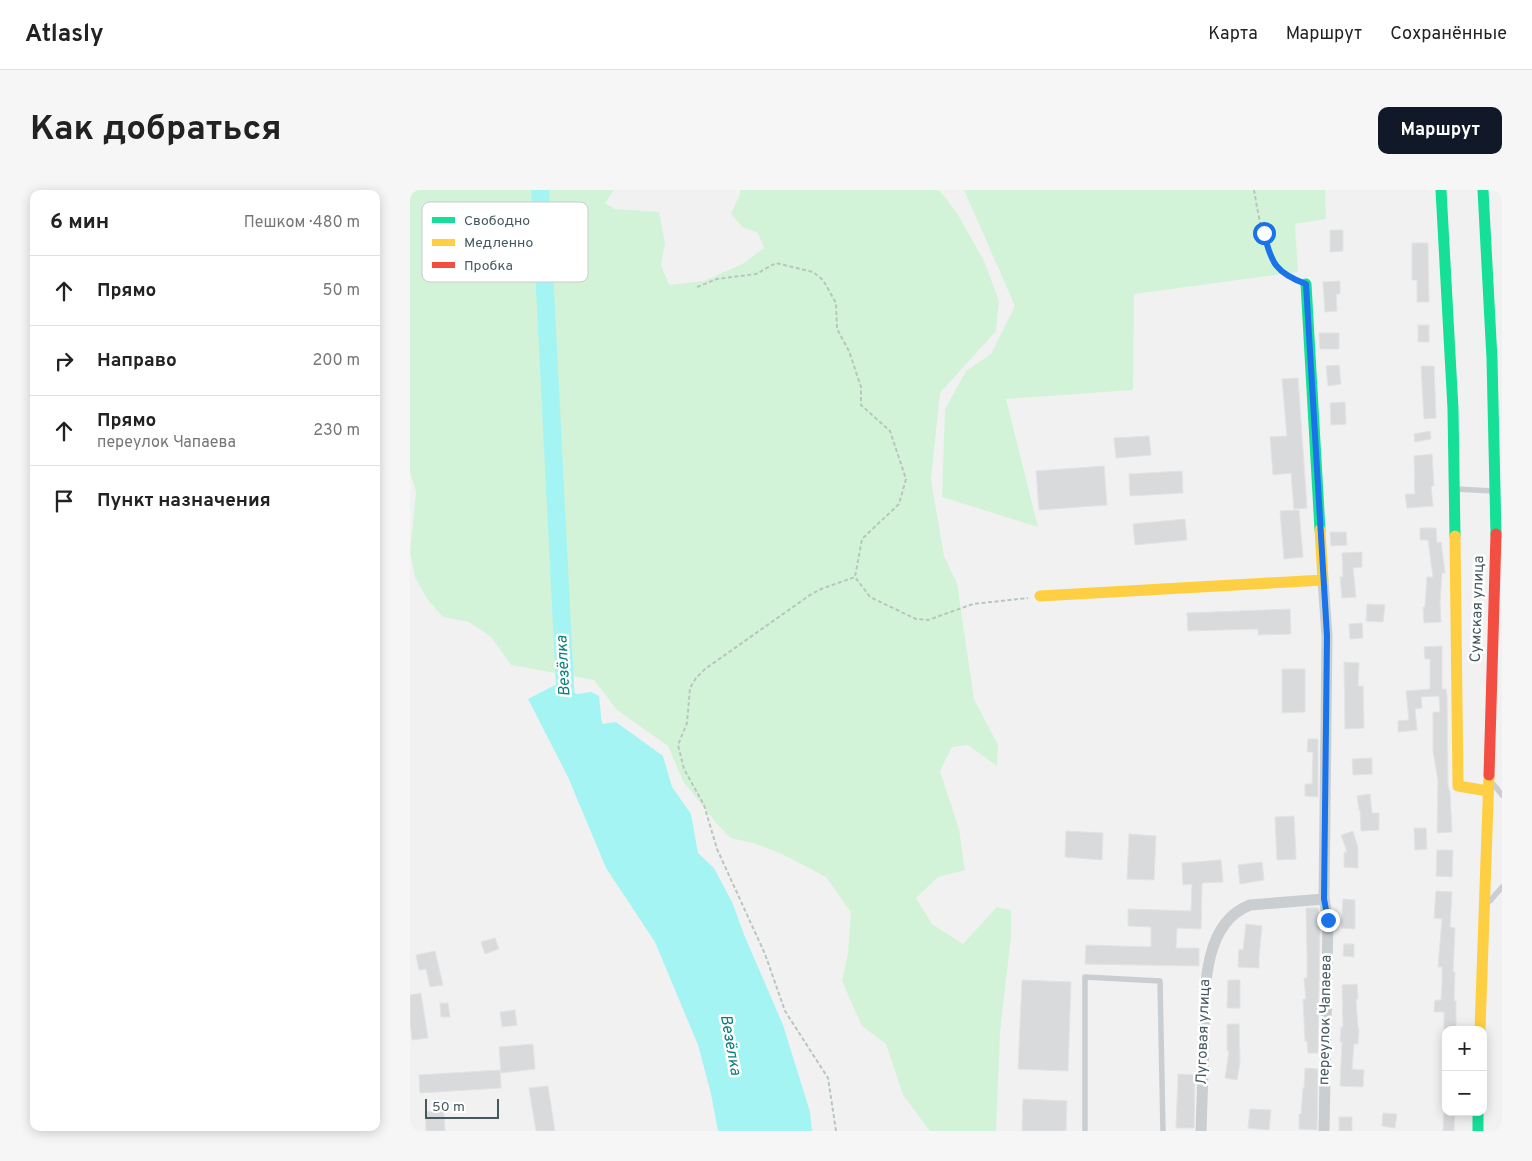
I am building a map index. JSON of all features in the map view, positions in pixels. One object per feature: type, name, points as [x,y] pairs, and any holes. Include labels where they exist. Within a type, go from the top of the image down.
[{"type":"street","points":[[1441,190],[1453,409],[1458,786],[1488,792]]},
{"type":"street","name":"Сумская улица","points":[[1480,1026],[1488,779],[1498,633],[1495,491],[1497,359],[1483,190]]},
{"type":"street","points":[[1040,596],[1323,580],[1306,284]]},
{"type":"street","name":"переулок Чапаева","points":[[1323,580],[1327,636],[1324,899],[1328,920],[1324,1131]]},
{"type":"street","name":"Луговая улица","points":[[1201,1131],[1206,974],[1214,944],[1231,915],[1239,909],[1250,905],[1324,899]]},
{"type":"street","points":[[1478,1116],[1478,1131]]},
{"type":"lane","points":[[1454,489],[1495,491]]},
{"type":"lane","points":[[1488,779],[1502,795]]},
{"type":"lane","points":[[1483,908],[1502,887]]},
{"type":"lane","points":[[1084,1131],[1085,977],[1160,981],[1163,1131]]},
{"type":"path","points":[[1254,190],[1257,210],[1269,254],[1278,268],[1287,277],[1306,284]]},
{"type":"path","points":[[697,287],[717,279],[756,274],[776,263],[813,272],[824,280],[836,303],[837,329],[849,351],[861,387],[862,405],[890,431],[906,479],[899,504],[862,538],[855,577],[870,597],[916,620],[928,620],[973,604],[1040,596]]},
{"type":"path","points":[[836,1131],[828,1078],[785,1011],[765,954],[717,849],[704,805],[684,769],[678,745],[687,723],[690,688],[705,669],[810,595],[855,577]]},
{"type":"green space","points":[[410,190],[614,190],[605,203],[615,209],[659,212],[665,243],[661,265],[669,285],[704,281],[744,263],[764,248],[758,233],[742,227],[731,213],[740,195],[740,190],[939,190],[957,213],[984,261],[999,301],[996,331],[940,393],[931,480],[944,556],[957,583],[974,699],[998,745],[997,766],[968,745],[952,747],[940,771],[959,829],[965,870],[938,877],[916,898],[932,924],[963,944],[997,907],[1011,910],[1011,936],[1000,1033],[996,1131],[930,1131],[903,1095],[886,1044],[862,1026],[842,981],[848,953],[851,912],[826,877],[784,855],[756,844],[731,838],[717,824],[683,781],[668,746],[617,710],[594,680],[511,665],[491,637],[469,622],[443,617],[427,599],[415,577],[410,552],[416,492],[410,472]]},
{"type":"green space","points":[[964,190],[1325,190],[1326,219],[1295,224],[1298,272],[1134,294],[1133,390],[1006,399],[1038,527],[942,497],[945,409],[966,371],[991,354],[1015,306]]},
{"type":"water","points":[[557,684],[577,694],[591,692],[599,696],[602,724],[616,722],[663,756],[672,787],[691,814],[698,853],[714,868],[732,902],[783,1025],[810,1112],[812,1131],[718,1131],[711,1094],[698,1045],[655,942],[606,868],[568,777],[528,699]]},
{"type":"building","points":[[1330,230],[1343,230],[1343,251],[1330,252]]},
{"type":"building","points":[[1412,243],[1428,243],[1429,302],[1417,302],[1417,280],[1412,280]]},
{"type":"building","points":[[1340,281],[1340,294],[1336,294],[1337,311],[1325,312],[1323,282]]},
{"type":"building","points":[[1418,325],[1429,325],[1429,342],[1418,342]]},
{"type":"building","points":[[1319,333],[1339,333],[1339,349],[1320,349]]},
{"type":"building","points":[[1339,365],[1341,384],[1328,386],[1326,366]]},
{"type":"building","points":[[1421,366],[1434,366],[1436,418],[1424,419]]},
{"type":"building","points":[[1298,378],[1307,508],[1294,509],[1291,473],[1273,475],[1270,437],[1287,436],[1282,379]]},
{"type":"building","points":[[1345,402],[1346,424],[1331,425],[1330,403]]},
{"type":"building","points":[[1430,431],[1431,439],[1415,442],[1414,434]]},
{"type":"building","points":[[1149,436],[1151,455],[1116,458],[1114,438]]},
{"type":"building","points":[[1432,454],[1434,486],[1431,486],[1433,506],[1407,508],[1405,494],[1415,494],[1414,456]]},
{"type":"building","points":[[1104,466],[1107,505],[1039,510],[1036,471]]},
{"type":"building","points":[[1182,471],[1183,493],[1130,496],[1129,474]]},
{"type":"building","points":[[1299,510],[1303,557],[1284,559],[1280,511]]},
{"type":"building","points":[[1185,519],[1187,540],[1135,545],[1133,524]]},
{"type":"building","points":[[1420,528],[1436,528],[1437,543],[1441,542],[1445,573],[1442,573],[1441,622],[1424,623],[1423,607],[1425,607],[1427,577],[1433,577],[1428,540],[1420,540]]},
{"type":"building","points":[[1330,532],[1346,532],[1347,545],[1331,546]]},
{"type":"building","points":[[1362,552],[1362,567],[1353,568],[1356,597],[1342,598],[1340,577],[1343,577],[1342,553]]},
{"type":"building","points":[[1367,604],[1385,605],[1383,622],[1366,621]]},
{"type":"building","points":[[1290,609],[1291,634],[1258,635],[1258,629],[1188,631],[1187,613]]},
{"type":"building","points":[[1362,623],[1363,638],[1350,639],[1349,624]]},
{"type":"building","points":[[1442,646],[1442,689],[1446,689],[1447,694],[1448,786],[1452,832],[1437,833],[1438,781],[1433,751],[1433,712],[1440,712],[1439,696],[1421,697],[1422,708],[1415,709],[1417,730],[1398,732],[1398,721],[1409,720],[1406,691],[1430,689],[1430,659],[1425,659],[1424,647]]},
{"type":"building","points":[[1344,662],[1359,663],[1358,686],[1363,686],[1364,728],[1345,729]]},
{"type":"building","points":[[1282,669],[1305,669],[1305,712],[1282,713]]},
{"type":"building","points":[[1308,739],[1318,739],[1318,797],[1305,796],[1305,784],[1312,784],[1313,752],[1307,752]]},
{"type":"building","points":[[1372,758],[1372,774],[1353,775],[1352,759]]},
{"type":"building","points":[[1370,794],[1372,813],[1379,813],[1379,830],[1361,831],[1357,796]]},
{"type":"building","points":[[1294,816],[1296,859],[1277,860],[1275,817]]},
{"type":"building","points":[[1414,828],[1426,828],[1427,849],[1415,850]]},
{"type":"building","points":[[1066,831],[1103,833],[1102,860],[1065,857]]},
{"type":"building","points":[[1353,831],[1358,848],[1358,868],[1344,867],[1344,852],[1347,852],[1341,835]]},
{"type":"building","points":[[1129,834],[1156,836],[1154,880],[1127,879]]},
{"type":"building","points":[[1437,850],[1453,850],[1452,877],[1436,876]]},
{"type":"building","points":[[1221,860],[1223,882],[1202,883],[1201,929],[1177,928],[1176,948],[1199,948],[1199,966],[1085,964],[1086,945],[1151,947],[1151,927],[1128,926],[1128,909],[1191,911],[1192,884],[1183,885],[1182,863]]},
{"type":"building","points":[[1262,862],[1264,880],[1240,884],[1238,865]]},
{"type":"building","points":[[1436,891],[1452,892],[1450,927],[1455,928],[1453,972],[1455,972],[1454,1001],[1456,1001],[1456,1026],[1444,1026],[1444,1012],[1434,1012],[1435,1000],[1441,1000],[1442,967],[1438,967],[1442,919],[1434,918]]},
{"type":"building","points":[[1343,899],[1355,900],[1355,929],[1341,928]]},
{"type":"building","points":[[1306,908],[1318,908],[1320,921],[1318,1053],[1308,1053],[1307,1041],[1305,1041],[1303,999],[1306,999],[1304,978],[1307,978]]},
{"type":"building","points":[[1246,924],[1262,926],[1259,968],[1238,967],[1239,949],[1243,950]]},
{"type":"building","points":[[495,938],[499,949],[485,954],[481,942]]},
{"type":"building","points":[[1344,944],[1354,944],[1354,957],[1343,956]]},
{"type":"building","points":[[435,951],[443,985],[430,987],[426,969],[419,970],[416,955]]},
{"type":"building","points":[[1022,980],[1071,982],[1068,1071],[1018,1069]]},
{"type":"building","points":[[1228,980],[1240,980],[1240,1008],[1227,1008]]},
{"type":"building","points":[[1357,984],[1358,999],[1356,999],[1359,1029],[1358,1044],[1354,1044],[1352,1069],[1364,1070],[1363,1087],[1340,1086],[1342,1042],[1340,1042],[1341,1027],[1343,1027],[1342,985]]},
{"type":"building","points":[[421,993],[428,1038],[412,1040],[410,995]]},
{"type":"building","points":[[440,1003],[448,1003],[450,1017],[441,1017]]},
{"type":"building","points":[[515,1010],[517,1025],[502,1027],[500,1012]]},
{"type":"building","points":[[1227,1024],[1239,1024],[1240,1062],[1237,1080],[1225,1078],[1229,1051],[1227,1051]]},
{"type":"building","points":[[533,1044],[535,1069],[501,1073],[499,1047]]},
{"type":"building","points":[[1305,1068],[1318,1069],[1317,1130],[1299,1129]]},
{"type":"building","points":[[500,1070],[501,1088],[420,1093],[419,1075]]},
{"type":"building","points":[[1178,1074],[1195,1075],[1194,1128],[1176,1128]]},
{"type":"building","points":[[548,1086],[555,1131],[536,1131],[529,1088]]},
{"type":"building","points":[[1023,1099],[1067,1101],[1066,1131],[1022,1131]]},
{"type":"building","points":[[1250,1109],[1271,1110],[1269,1130],[1248,1128]]},
{"type":"building","points":[[444,1111],[445,1131],[426,1131],[425,1112]]},
{"type":"building","points":[[1383,1113],[1397,1114],[1395,1128],[1382,1126]]},
{"type":"building","points":[[1444,1116],[1455,1116],[1454,1131],[1443,1131]]},
{"type":"building","points":[[1339,1117],[1352,1117],[1352,1131],[1339,1131]]},
{"type":"waterway","name":"Везёлка","points":[[540,190],[541,202]]},
{"type":"waterway","name":"Везёлка","points":[[545,282],[566,705],[568,711]]},
{"type":"traffic: fast","points":[[1441,190],[1453,409],[1455,536]]},
{"type":"traffic: fast","points":[[1483,190],[1492,359],[1496,534]]},
{"type":"traffic: fast","points":[[1306,284],[1320,530]]},
{"type":"traffic: fast","points":[[1478,1116],[1478,1131]]},
{"type":"traffic: slow","points":[[1040,596],[1323,580],[1320,530]]},
{"type":"traffic: slow","points":[[1455,536],[1458,786],[1488,791]]},
{"type":"traffic: slow","points":[[1480,1026],[1489,775]]},
{"type":"traffic: jam","points":[[1489,775],[1496,534]]},
{"type":"route","points":[[1264,233],[1269,254],[1278,268],[1287,277],[1306,284],[1327,636],[1324,899],[1328,920]]}]
